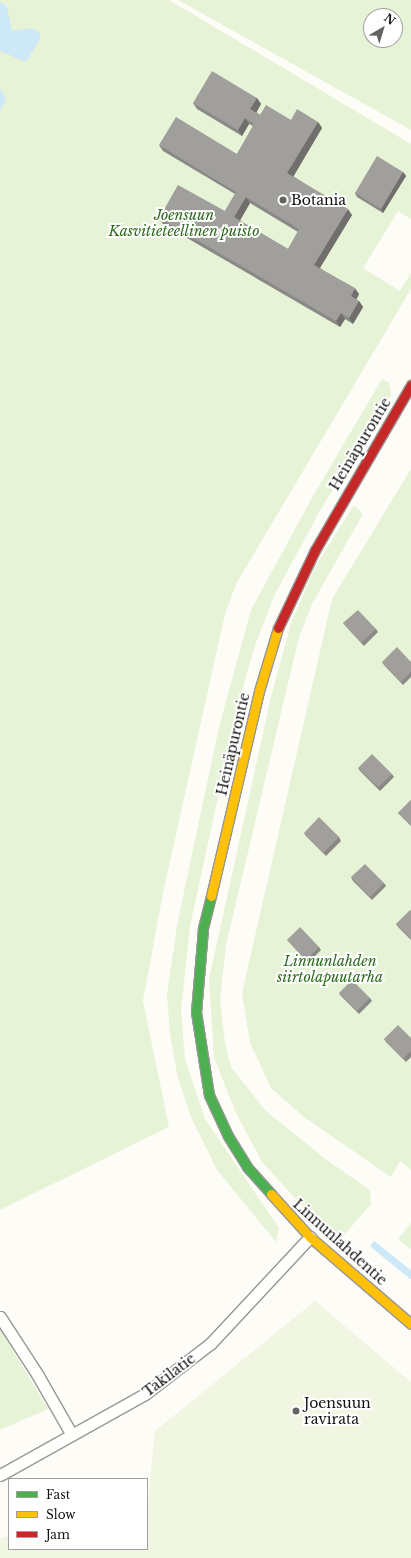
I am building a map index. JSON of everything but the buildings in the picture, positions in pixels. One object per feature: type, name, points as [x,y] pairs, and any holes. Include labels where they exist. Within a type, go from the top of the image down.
[{"type":"street","name":"Heinäpurontie","points":[[228,1136],[209,1095],[203,1068],[196,1012],[203,929],[259,691],[274,638],[291,597],[348,491],[411,385]]},
{"type":"street","name":"Linnunlahdentie","points":[[228,1136],[247,1167],[310,1237],[411,1324]]},
{"type":"lane","name":"Takilatie","points":[[0,1475],[145,1394],[211,1344],[310,1237]]},
{"type":"lane","points":[[0,1317],[38,1374],[72,1435]]},
{"type":"green space","name":"Joensuun Kasvitieteellinen puisto","points":[[0,0],[169,0],[411,144],[411,219],[398,211],[363,268],[400,291],[411,273],[411,289],[236,584],[225,614],[163,893],[143,1001],[169,1127],[0,1210]]},
{"type":"green space","points":[[178,0],[411,0],[411,130]]},
{"type":"green space","points":[[382,379],[389,383],[391,395],[321,509],[275,594],[255,645],[239,701],[190,926],[181,1010],[185,1059],[205,1119],[279,1228],[276,1242],[217,1170],[190,1115],[177,1074],[170,1034],[167,995],[177,925],[219,727],[251,610],[313,496]]},
{"type":"green space","name":"Linnunlahden siirtolapuutarha","points":[[411,469],[411,1170],[400,1161],[391,1177],[304,1117],[271,1088],[250,1043],[242,993],[332,599]]},
{"type":"green space","points":[[354,505],[363,514],[312,604],[299,637],[226,945],[220,1000],[225,1043],[231,1067],[265,1110],[324,1158],[370,1190],[371,1204],[339,1241],[305,1209],[262,1162],[235,1111],[214,1057],[209,979],[271,697],[291,623],[315,567]]},
{"type":"green space","points":[[411,1223],[411,1249],[398,1239]]},
{"type":"green space","name":"Joensuun ravirata","points":[[315,1301],[411,1382],[411,1558],[0,1558],[0,1538],[8,1536],[8,1550],[148,1550],[148,1503],[155,1431]]},
{"type":"green space","points":[[0,1329],[48,1409],[0,1430]]},
{"type":"water","points":[[0,2],[7,7],[12,31],[32,28],[40,33],[40,39],[26,62],[0,51]]},
{"type":"water","points":[[0,88],[6,99],[0,111]]},
{"type":"waterway","points":[[374,1245],[411,1275]]},
{"type":"traffic: fast","points":[[211,896],[203,929],[196,1012],[209,1095],[228,1136],[247,1167],[271,1194]]},
{"type":"traffic: slow","points":[[211,896],[259,691],[278,628]]},
{"type":"traffic: slow","points":[[271,1194],[310,1237],[411,1324]]},
{"type":"traffic: jam","points":[[278,628],[315,550],[411,385]]},
{"type":"place","name":"Botania","points":[[283,200]]},
{"type":"place","name":"Joensuun ravirata","points":[[296,1411]]}]
